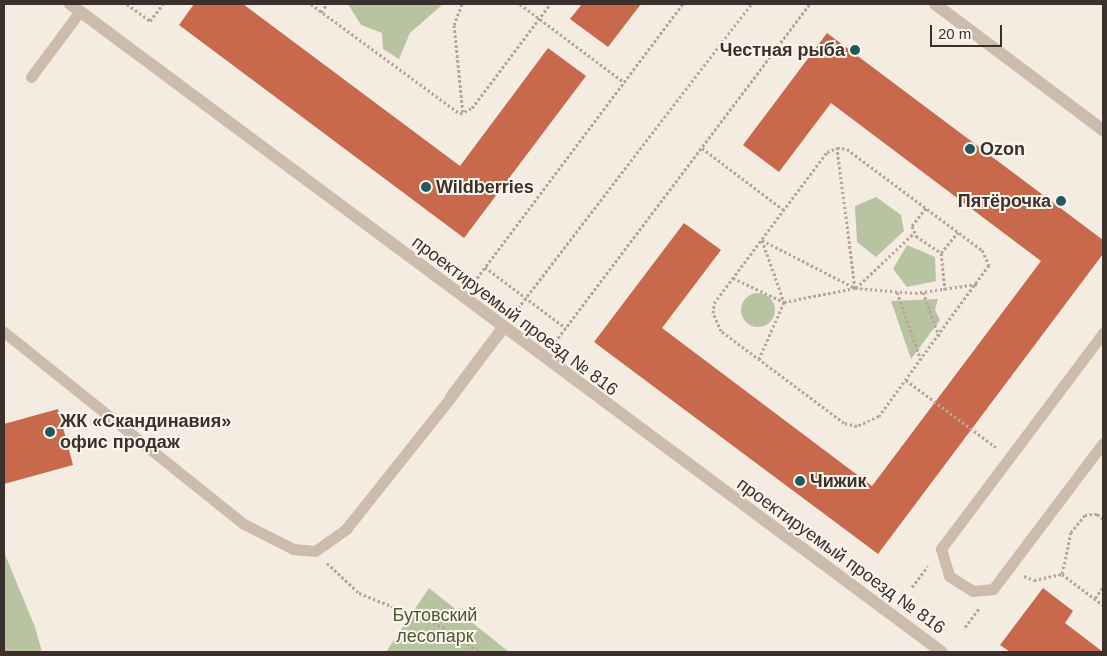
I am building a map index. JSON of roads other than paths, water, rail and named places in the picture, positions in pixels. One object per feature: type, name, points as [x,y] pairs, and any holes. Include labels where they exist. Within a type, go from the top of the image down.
[{"type":"street","points":[[935,4],[1103,130]]},
{"type":"street","name":"проектируемый проезд № 816","points":[[78,6],[503,328],[942,652]]},
{"type":"street","points":[[451,397],[503,328]]},
{"type":"lane","points":[[31,77],[78,6]]},
{"type":"lane","points":[[4,332],[244,524],[292,549],[315,551],[346,530],[451,397]]},
{"type":"lane","points":[[1103,333],[941,549],[949,576],[973,590],[994,589],[1103,443]]},
{"type":"place","name":"Честная рыба","points":[[855,50]]},
{"type":"place","name":"Ozon","points":[[970,149]]},
{"type":"place","name":"Wildberries","points":[[426,187]]},
{"type":"place","name":"Пятёрочка","points":[[1061,201]]},
{"type":"place","name":"ЖК «Скандинавия» офис продаж","points":[[50,432]]},
{"type":"place","name":"Чижик","points":[[800,481]]},
{"type":"park label","name":"Бутовский лесопарк","points":[[435,626]]}]
